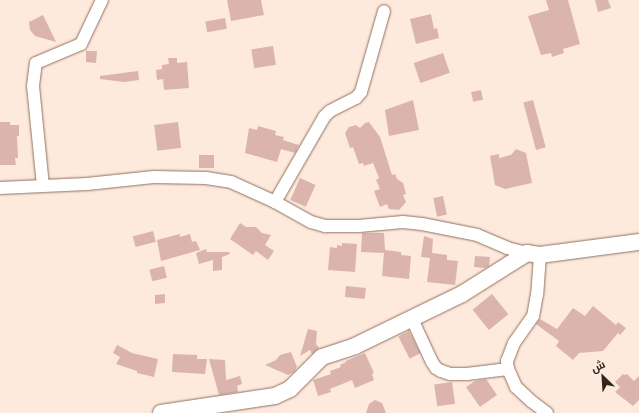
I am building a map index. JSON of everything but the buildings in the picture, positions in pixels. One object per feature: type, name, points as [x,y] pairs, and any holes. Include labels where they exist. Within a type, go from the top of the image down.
[{"type":"street","points":[[44,186],[33,86],[36,63],[82,44],[102,0]]},
{"type":"street","points":[[274,202],[324,117],[330,111],[356,98],[361,92],[384,11]]},
{"type":"street","points":[[0,188],[187,176],[231,182],[274,202],[311,222],[325,226],[359,226],[403,222],[422,224],[477,235],[507,248],[533,254],[639,242]]},
{"type":"street","points":[[161,413],[275,396],[290,389],[322,357],[355,346],[412,319],[462,294],[533,254]]},
{"type":"street","points":[[533,254],[537,294],[533,316],[508,353],[508,368],[516,387],[547,413]]},
{"type":"street","points":[[412,319],[432,362],[436,368],[441,371],[450,374],[467,374],[508,368]]}]
